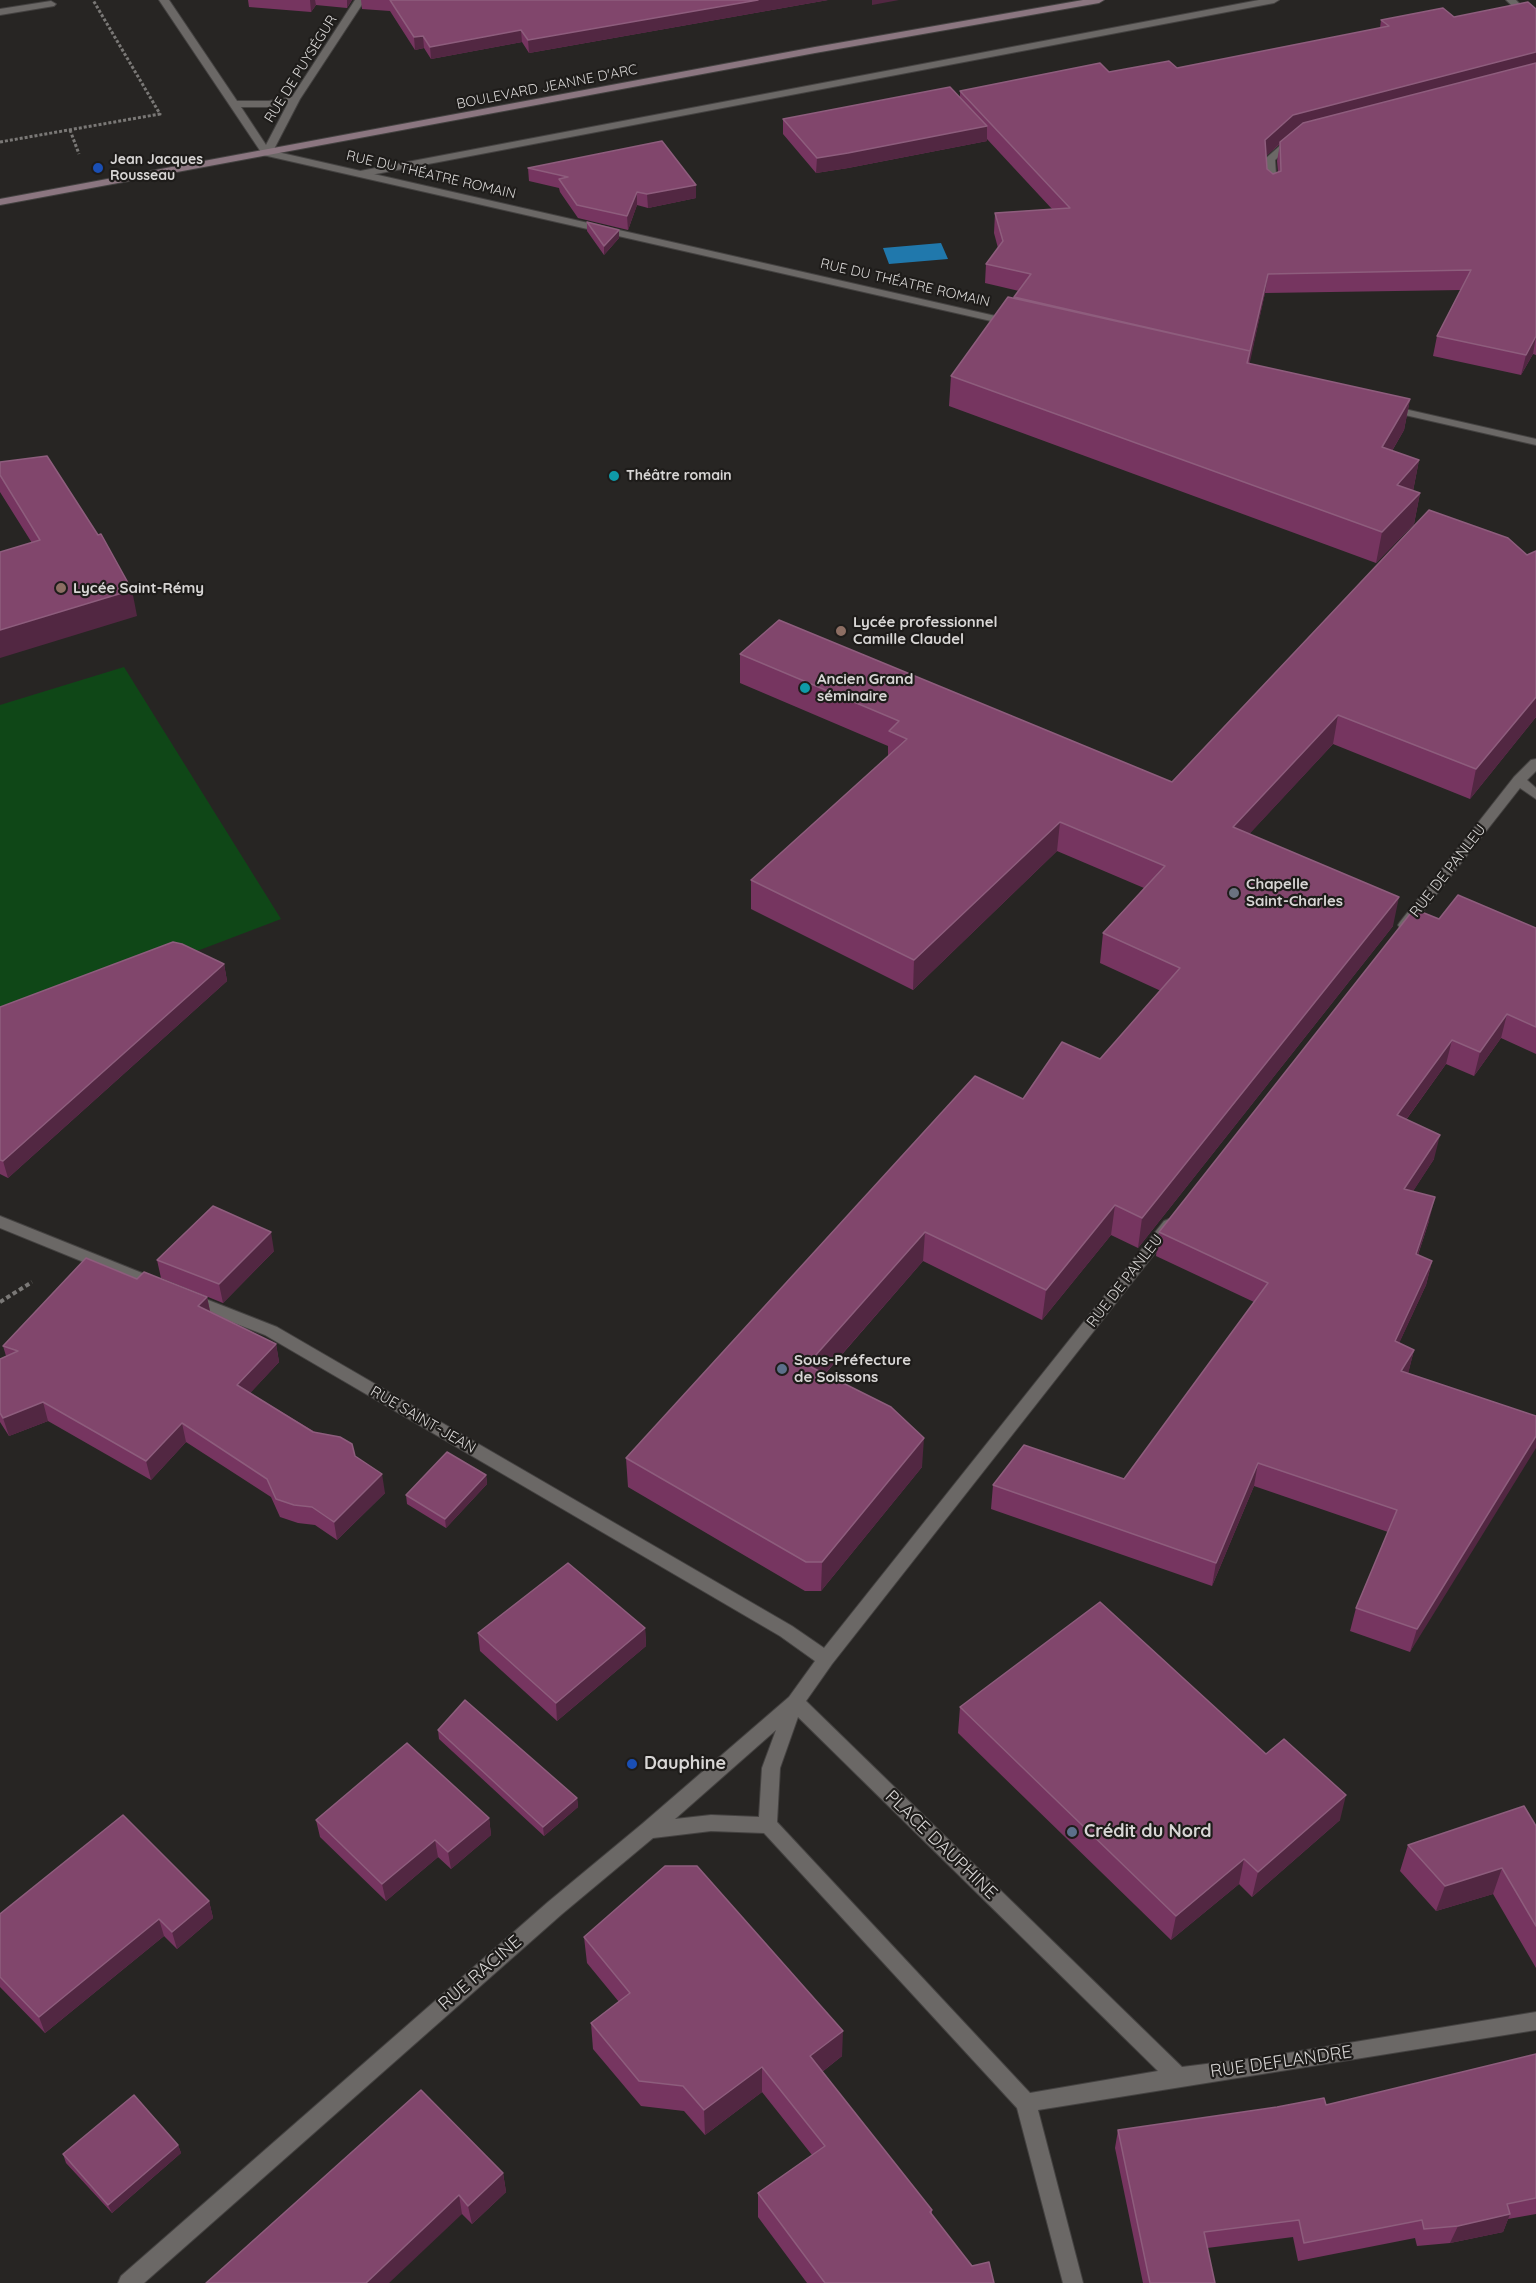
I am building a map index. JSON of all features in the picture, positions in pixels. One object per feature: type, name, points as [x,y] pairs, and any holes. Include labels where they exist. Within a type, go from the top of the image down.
[{"type":"street","points":[[164,0],[267,153]]},
{"type":"street","name":"RUE DE PUYSÉGUR","points":[[267,153],[295,99],[360,0]]},
{"type":"street","name":"BOULEVARD JEANNE D'ARC","points":[[0,202],[826,48],[1099,0]]},
{"type":"street","points":[[360,174],[1274,0]]},
{"type":"street","points":[[1511,0],[1536,26]]},
{"type":"street","points":[[0,12],[51,4]]},
{"type":"street","points":[[234,104],[269,104],[295,99]]},
{"type":"street","points":[[1272,188],[1270,159],[1295,138],[1306,135]]},
{"type":"street","name":"RUE DU THÉATRE ROMAIN","points":[[267,153],[1022,325]]},
{"type":"street","points":[[1372,405],[1536,442]]},
{"type":"street","name":"RUE DE PANLEU","points":[[1393,940],[1519,780],[1536,763]]},
{"type":"street","points":[[1519,780],[1536,795]]},
{"type":"street","name":"RUE DE PANLEU","points":[[826,1659],[1176,1216]]},
{"type":"street","name":"RUE SAINT-JEAN","points":[[0,1222],[271,1331],[786,1631],[826,1659]]},
{"type":"street","name":"RUE RACINE","points":[[129,2283],[555,1908],[649,1830],[795,1702],[826,1659]]},
{"type":"street","points":[[768,1825],[771,1768],[795,1702]]},
{"type":"street","name":"PLACE DAUPHINE","points":[[795,1702],[1178,2077]]},
{"type":"street","points":[[649,1830],[711,1823],[768,1825],[1026,2103],[1073,2283]]},
{"type":"street","name":"RUE DEFLANDRE","points":[[1026,2103],[1536,2021]]},
{"type":"path","points":[[0,142],[160,114],[93,0]]},
{"type":"path","points":[[0,1302],[32,1282]]},
{"type":"green space","points":[[124,667],[281,919],[0,1026],[0,705]]},
{"type":"water","points":[[941,243],[948,259],[889,264],[883,248]]},
{"type":"building","points":[[390,0],[758,0],[528,40],[521,30],[430,47],[423,36],[414,37]]},
{"type":"building","points":[[1528,2],[1536,9],[1536,52],[1293,115],[1265,140],[1267,169],[1273,174],[1281,171],[1280,142],[1303,123],[1536,63],[1536,336],[1526,355],[1437,336],[1471,270],[1268,274],[1250,351],[1014,297],[1031,274],[986,264],[1003,241],[995,213],[1070,208],[960,91],[1100,63],[1109,72],[1169,61],[1177,68],[1389,26],[1381,20],[1443,8],[1454,17]]},
{"type":"building","points":[[950,87],[987,126],[817,158],[783,119]]},
{"type":"building","points":[[662,141],[696,185],[647,194],[637,192],[627,216],[577,205],[559,179],[568,177],[528,168]]},
{"type":"building","points":[[587,222],[619,230],[604,246]]},
{"type":"building","points":[[1008,297],[1250,351],[1247,363],[1410,399],[1382,447],[1419,460],[1397,485],[1420,493],[1382,532],[951,376]]},
{"type":"building","points":[[47,456],[98,535],[101,534],[132,590],[0,630],[0,552],[40,540],[0,475],[0,462]]},
{"type":"building","points":[[1429,510],[1508,538],[1527,555],[1536,551],[1536,697],[1476,769],[1338,715],[1233,827],[1399,897],[1142,1218],[1115,1205],[1046,1290],[925,1232],[807,1365],[891,1407],[924,1438],[822,1562],[806,1562],[626,1458],[975,1076],[1023,1099],[1062,1042],[1100,1059],[1180,968],[1103,933],[1165,866],[1060,822],[914,960],[751,880],[907,739],[889,731],[899,721],[740,654],[779,620],[1172,782]]},
{"type":"building","points":[[1458,895],[1536,928],[1536,1027],[1507,1014],[1480,1052],[1452,1040],[1397,1115],[1440,1135],[1404,1189],[1435,1197],[1416,1254],[1432,1261],[1395,1341],[1414,1350],[1401,1371],[1536,1416],[1536,1436],[1417,1629],[1356,1608],[1397,1510],[1258,1463],[1216,1563],[993,1485],[1024,1445],[1124,1479],[1268,1283],[1159,1232],[1414,909],[1439,919]]},
{"type":"building","points":[[173,942],[224,964],[3,1161],[0,1160],[0,1007]]},
{"type":"building","points":[[213,1206],[271,1232],[219,1284],[157,1260]]},
{"type":"building","points":[[86,1258],[137,1279],[144,1272],[207,1297],[198,1306],[276,1344],[237,1385],[313,1432],[340,1437],[352,1444],[355,1456],[382,1474],[334,1522],[312,1507],[294,1505],[276,1499],[267,1479],[182,1423],[146,1461],[43,1402],[3,1418],[0,1413],[0,1359],[18,1351],[3,1346]]},
{"type":"building","points":[[447,1452],[486,1475],[445,1519],[406,1495]]},
{"type":"building","points":[[568,1563],[645,1628],[556,1703],[478,1633]]},
{"type":"building","points":[[1100,1602],[1266,1754],[1284,1739],[1346,1795],[1258,1872],[1244,1859],[1176,1916],[960,1707]]},
{"type":"building","points":[[465,1700],[577,1798],[543,1827],[438,1730]]},
{"type":"building","points":[[407,1743],[489,1818],[448,1852],[435,1840],[382,1884],[316,1820]]},
{"type":"building","points":[[1524,1806],[1536,1826],[1536,1926],[1502,1868],[1445,1886],[1408,1845]]},
{"type":"building","points":[[123,1815],[209,1901],[172,1932],[159,1919],[39,2017],[0,1977],[0,1914]]},
{"type":"building","points":[[665,1866],[697,1866],[843,2031],[810,2056],[932,2210],[930,2212],[972,2266],[989,2262],[994,2283],[825,2283],[758,2193],[825,2146],[762,2067],[704,2110],[683,2086],[639,2081],[591,2023],[630,1993],[584,1937]]},
{"type":"building","points":[[1536,2054],[1536,2198],[1507,2204],[1510,2214],[1458,2226],[1424,2229],[1422,2220],[1304,2243],[1299,2220],[1204,2232],[1215,2283],[1150,2283],[1118,2130],[1324,2098],[1326,2105]]},
{"type":"building","points":[[421,2090],[503,2173],[468,2206],[459,2195],[366,2283],[206,2283]]},
{"type":"building","points":[[134,2095],[178,2145],[108,2205],[63,2154]]},
{"type":"place","name":"Jean Jacques Rousseau","points":[[98,168]]},
{"type":"place","name":"Théâtre romain","points":[[614,476]]},
{"type":"place","name":"Lycée Saint-Rémy","points":[[61,588]]},
{"type":"place","name":"Lycée professionnel Camille Claudel","points":[[841,631]]},
{"type":"place","name":"Ancien Grand séminaire","points":[[805,688]]},
{"type":"place","name":"Chapelle Saint-Charles","points":[[1234,893]]},
{"type":"place","name":"Sous-Préfecture de Soissons","points":[[782,1369]]},
{"type":"place","name":"Dauphine","points":[[632,1764]]},
{"type":"place","name":"Crédit du Nord","points":[[1072,1832]]}]
